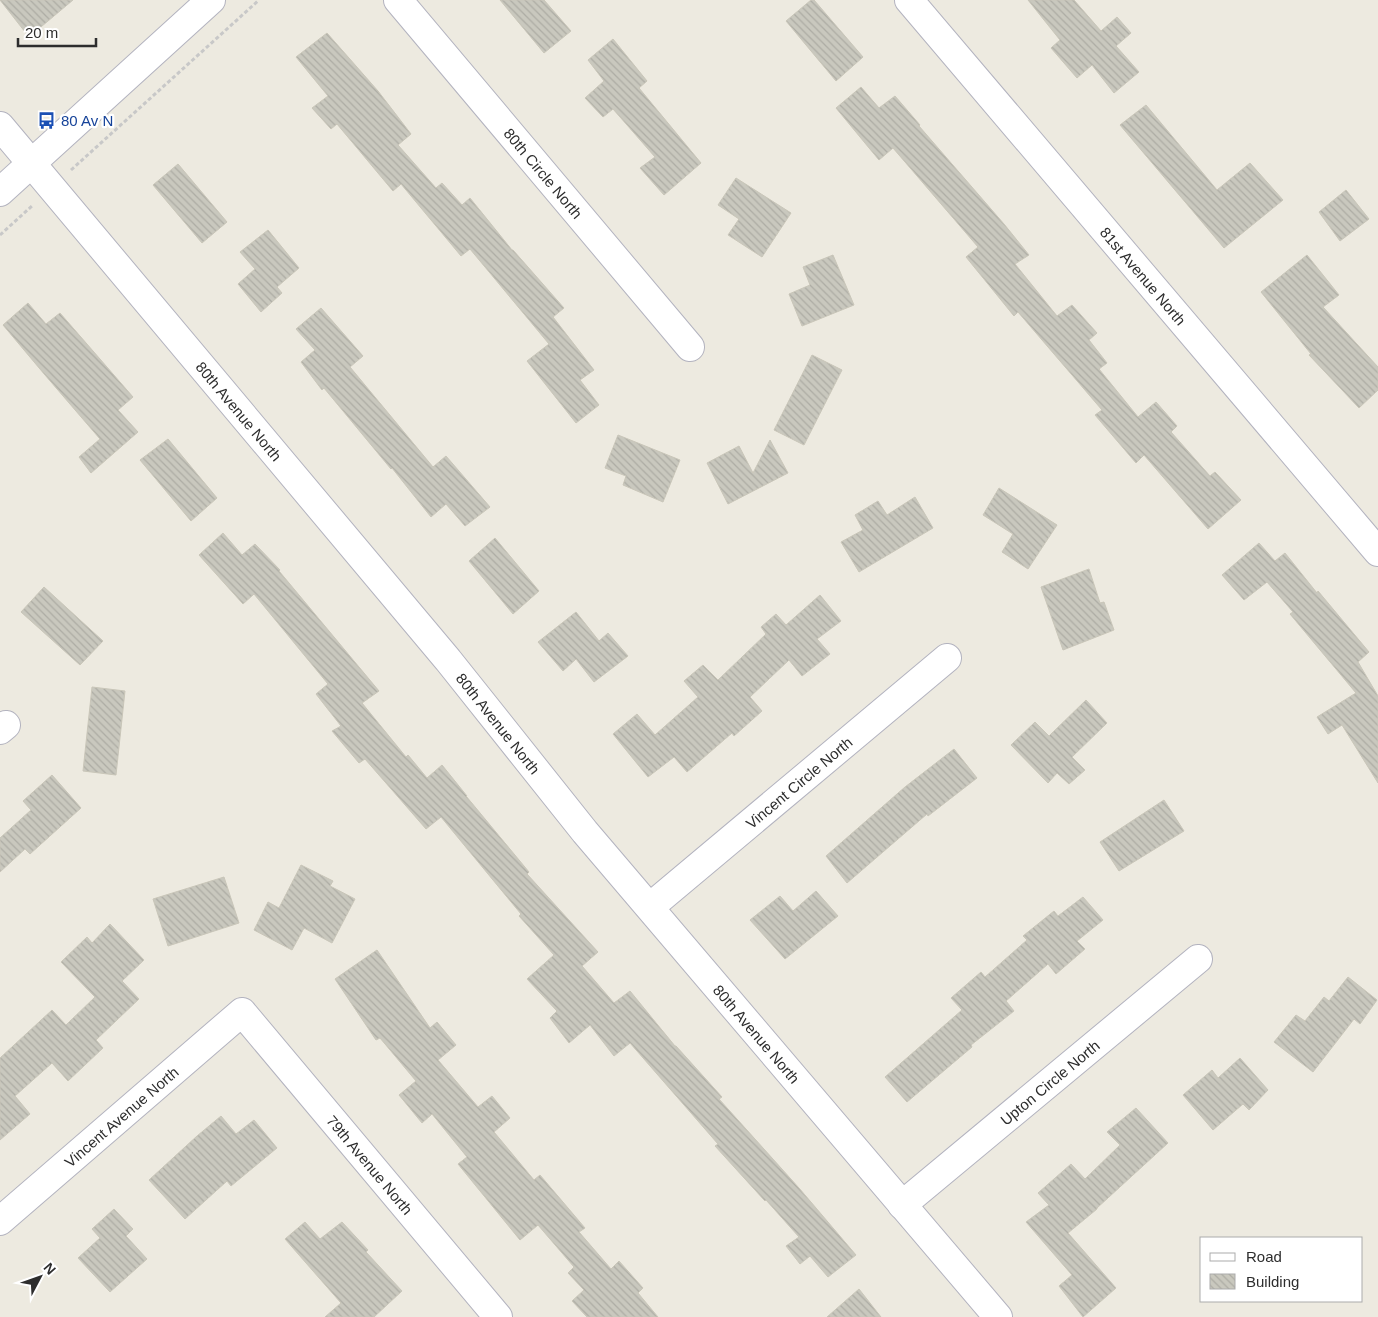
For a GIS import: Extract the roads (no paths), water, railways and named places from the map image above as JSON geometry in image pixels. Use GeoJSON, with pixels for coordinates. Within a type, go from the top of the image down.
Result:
{"type":"FeatureCollection","features":[{"type":"Feature","properties":{"kind":"street"},"geometry":{"type":"LineString","coordinates":[[0,192],[210,0]]}},
{"type":"Feature","properties":{"kind":"street","name":"80th Circle North"},"geometry":{"type":"LineString","coordinates":[[398,0],[690,347]]}},
{"type":"Feature","properties":{"kind":"street","name":"81st Avenue North"},"geometry":{"type":"LineString","coordinates":[[909,0],[1378,552]]}},
{"type":"Feature","properties":{"kind":"street","name":"80th Avenue North"},"geometry":{"type":"LineString","coordinates":[[0,126],[435,645],[585,832],[998,1317]]}},
{"type":"Feature","properties":{"kind":"street","name":"Vincent Circle North"},"geometry":{"type":"LineString","coordinates":[[650,907],[947,658]]}},
{"type":"Feature","properties":{"kind":"street","name":"Upton Circle North"},"geometry":{"type":"LineString","coordinates":[[902,1205],[1198,959]]}},
{"type":"Feature","properties":{"kind":"street","name":"Vincent Avenue North"},"geometry":{"type":"LineString","coordinates":[[0,1221],[242,1012]]}},
{"type":"Feature","properties":{"kind":"street","name":"79th Avenue North"},"geometry":{"type":"LineString","coordinates":[[242,1012],[495,1316]]}},
{"type":"Feature","properties":{"kind":"place","name":"80 Av N"},"geometry":{"type":"Point","coordinates":[47,120]}}]}
